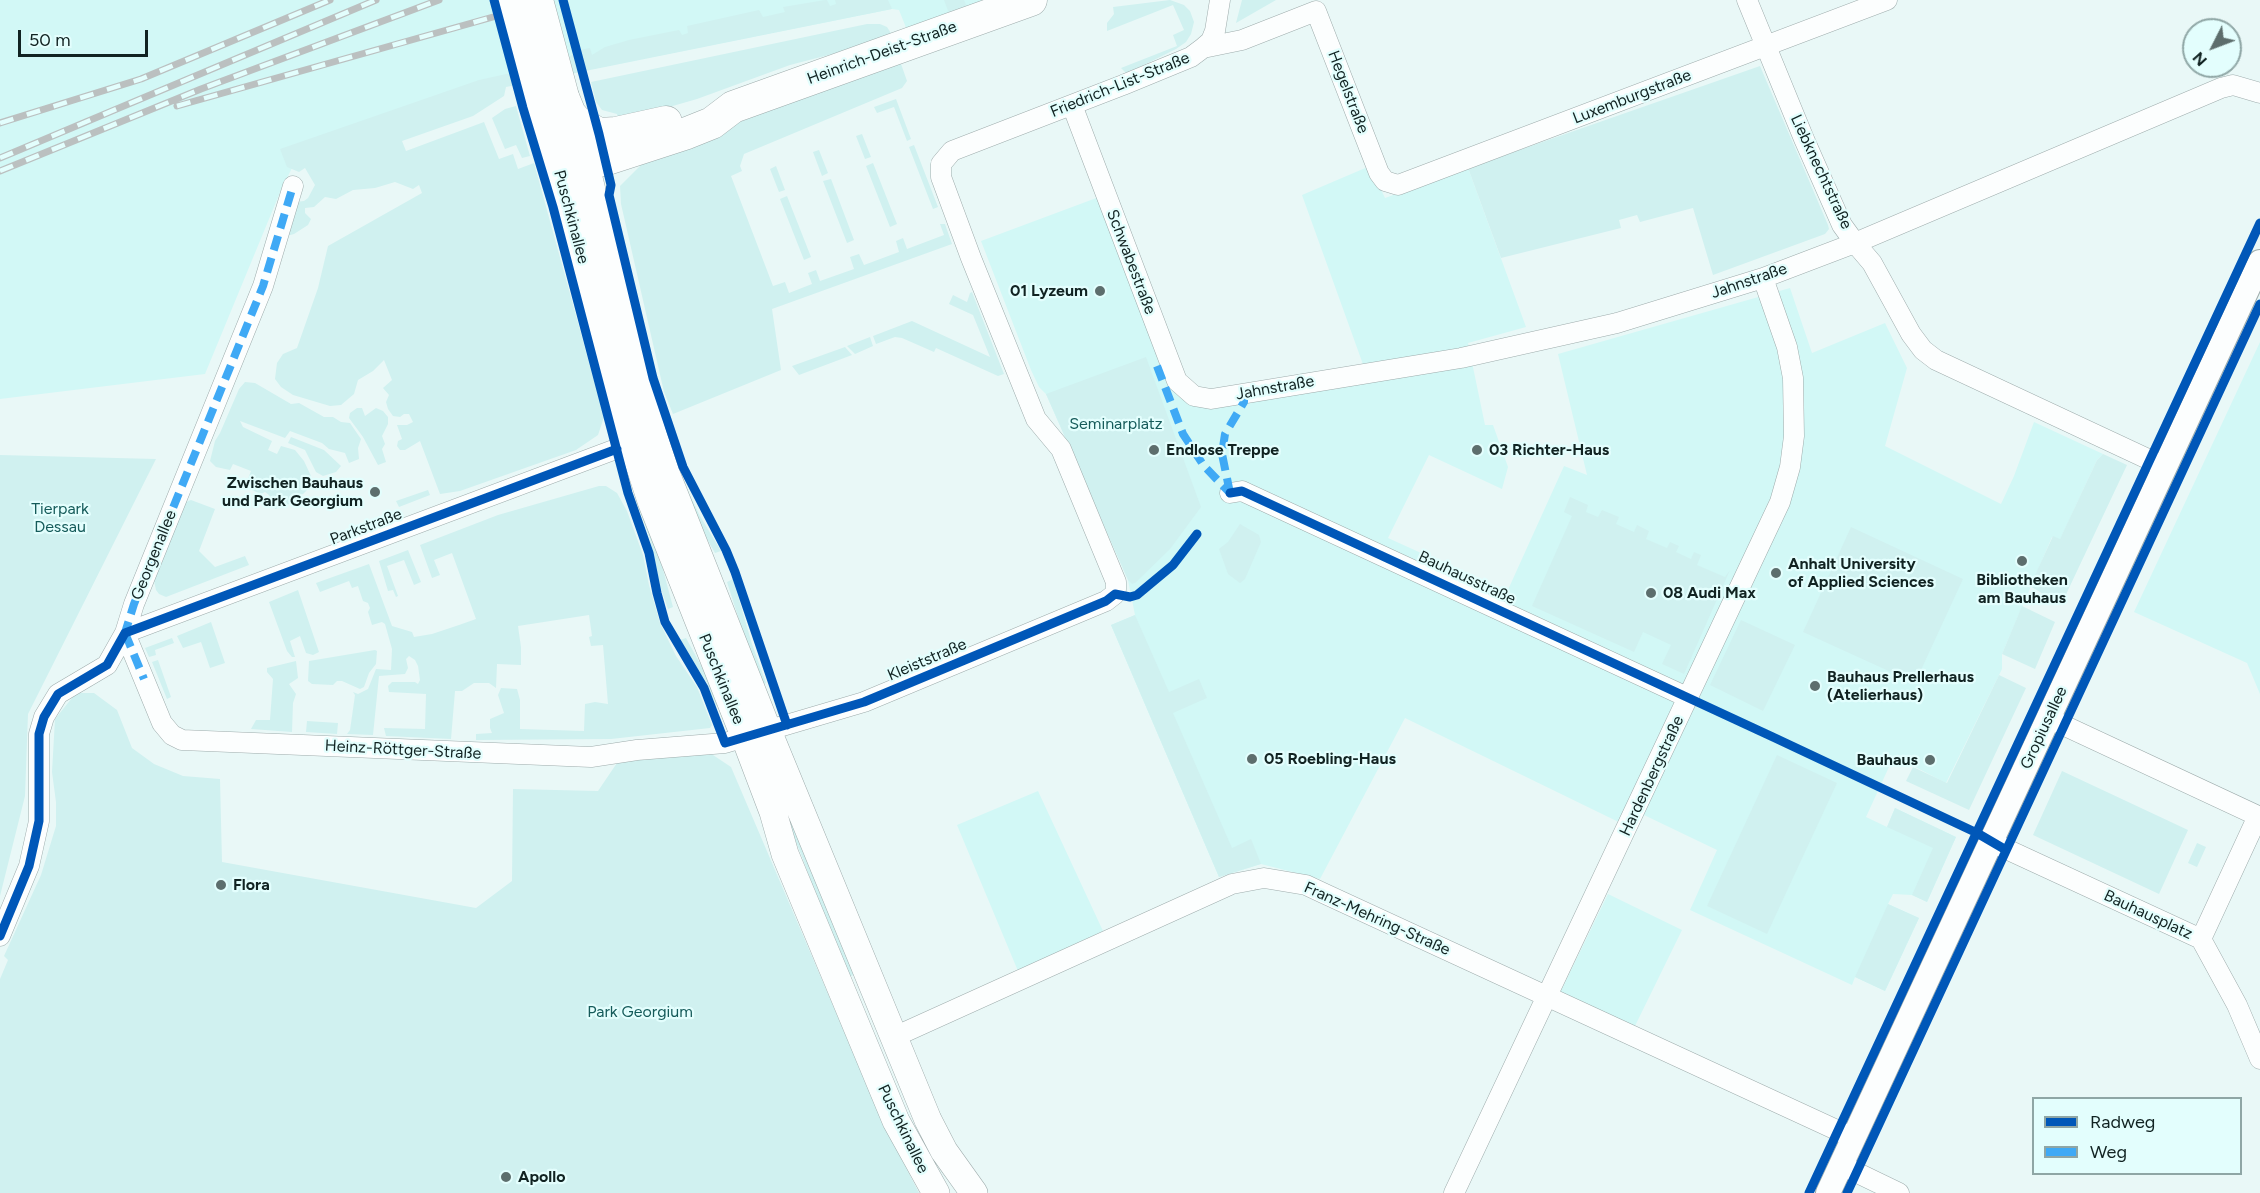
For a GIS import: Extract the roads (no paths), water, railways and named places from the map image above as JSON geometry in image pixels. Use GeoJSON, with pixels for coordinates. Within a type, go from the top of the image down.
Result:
{"type":"FeatureCollection","features":[{"type":"Feature","properties":{"kind":"main road","name":"Puschkinallee"},"geometry":{"type":"LineString","coordinates":[[513,0],[585,162],[653,434],[756,734],[785,854],[896,1121],[936,1193]]}},
{"type":"Feature","properties":{"kind":"main road","name":"Puschkinallee"},"geometry":{"type":"LineString","coordinates":[[537,0],[558,105],[552,147],[632,443],[651,501],[894,1037],[928,1120],[944,1151],[974,1193]]}},
{"type":"Feature","properties":{"kind":"main road","name":"Heinrich-Deist-Straße"},"geometry":{"type":"LineString","coordinates":[[585,162],[618,157],[687,134],[712,123],[733,107],[1031,0]]}},
{"type":"Feature","properties":{"kind":"main road","name":"Heinrich-Deist-Straße"},"geometry":{"type":"LineString","coordinates":[[558,105],[576,121],[599,134],[612,134],[685,118],[721,106],[733,107]]}},
{"type":"Feature","properties":{"kind":"main road","name":"Puschkinallee"},"geometry":{"type":"LineString","coordinates":[[552,147],[564,156],[585,162]]}},
{"type":"Feature","properties":{"kind":"street"},"geometry":{"type":"LineString","coordinates":[[1203,48],[1211,41],[1215,31],[1220,0]]}},
{"type":"Feature","properties":{"kind":"street","name":"Liebknechtstraße"},"geometry":{"type":"LineString","coordinates":[[1747,0],[1842,225],[1872,263],[1911,334],[1923,350],[1936,360],[2165,467]]}},
{"type":"Feature","properties":{"kind":"street","name":"Luxemburgstraße"},"geometry":{"type":"LineString","coordinates":[[1379,173],[1390,184],[1403,184],[1887,0]]}},
{"type":"Feature","properties":{"kind":"street","name":"Friedrich-List-Straße"},"geometry":{"type":"LineString","coordinates":[[1114,594],[1116,582],[1060,449],[1036,419],[941,177],[941,164],[952,151],[1191,57],[1203,48],[1242,40],[1316,11]]}},
{"type":"Feature","properties":{"kind":"street","name":"Hegelstraße"},"geometry":{"type":"LineString","coordinates":[[1316,11],[1379,173]]}},
{"type":"Feature","properties":{"kind":"street","name":"Jahnstraße"},"geometry":{"type":"LineString","coordinates":[[1211,399],[1461,358],[1617,323],[1763,278],[1855,243],[2221,88],[2233,85],[2260,93]]}},
{"type":"Feature","properties":{"kind":"street","name":"Schwabestraße"},"geometry":{"type":"LineString","coordinates":[[1072,105],[1177,381],[1194,396],[1211,399]]}},
{"type":"Feature","properties":{"kind":"street","name":"Georgenallee"},"geometry":{"type":"LineString","coordinates":[[0,936],[29,866],[39,821],[39,734],[44,717],[58,694],[107,665],[125,633],[134,604],[263,286],[293,186]]}},
{"type":"Feature","properties":{"kind":"street","name":"Gropiusallee"},"geometry":{"type":"LineString","coordinates":[[1828,1193],[2260,262]]}},
{"type":"Feature","properties":{"kind":"street","name":"Hardenbergstraße"},"geometry":{"type":"LineString","coordinates":[[1455,1193],[1780,502],[1790,467],[1794,436],[1793,378],[1786,347],[1763,278]]}},
{"type":"Feature","properties":{"kind":"street","name":"Parkstraße"},"geometry":{"type":"LineString","coordinates":[[125,633],[632,443]]}},
{"type":"Feature","properties":{"kind":"street","name":"Bauhausstraße"},"geometry":{"type":"LineString","coordinates":[[1230,493],[1242,491],[1689,698]]}},
{"type":"Feature","properties":{"kind":"street","name":"Kleiststraße"},"geometry":{"type":"LineString","coordinates":[[756,734],[874,698],[1106,601],[1114,594]]}},
{"type":"Feature","properties":{"kind":"street","name":"Heinz-Röttger-Straße"},"geometry":{"type":"LineString","coordinates":[[125,633],[162,723],[172,735],[182,740],[496,755],[591,757],[637,750],[725,743],[756,734]]}},
{"type":"Feature","properties":{"kind":"street","name":"Bauhausplatz"},"geometry":{"type":"LineString","coordinates":[[1991,842],[2201,939],[2259,816],[2048,718]]}},
{"type":"Feature","properties":{"kind":"street","name":"Franz-Mehring-Straße"},"geometry":{"type":"LineString","coordinates":[[894,1037],[1232,884],[1264,878],[1306,885],[1854,1138]]}},
{"type":"Feature","properties":{"kind":"street"},"geometry":{"type":"LineString","coordinates":[[2201,939],[2237,1005],[2260,1059]]}},
{"type":"Feature","properties":{"kind":"street"},"geometry":{"type":"LineString","coordinates":[[1841,1165],[1899,1193]]}},
{"type":"Feature","properties":{"kind":"railway"},"geometry":{"type":"LineString","coordinates":[[0,123],[141,79],[330,0]]}},
{"type":"Feature","properties":{"kind":"railway"},"geometry":{"type":"LineString","coordinates":[[0,158],[376,0]]}},
{"type":"Feature","properties":{"kind":"railway"},"geometry":{"type":"LineString","coordinates":[[0,171],[201,89],[439,0]]}},
{"type":"Feature","properties":{"kind":"railway"},"geometry":{"type":"LineString","coordinates":[[177,106],[493,17]]}},
{"type":"Feature","properties":{"kind":"place","name":"01 Lyzeum"},"geometry":{"type":"Point","coordinates":[1100,291]}},
{"type":"Feature","properties":{"kind":"place","name":"Endlose Treppe"},"geometry":{"type":"Point","coordinates":[1154,450]}},
{"type":"Feature","properties":{"kind":"place","name":"03 Richter-Haus"},"geometry":{"type":"Point","coordinates":[1477,450]}},
{"type":"Feature","properties":{"kind":"place","name":"Zwischen Bauhaus und Park Georgium"},"geometry":{"type":"Point","coordinates":[375,492]}},
{"type":"Feature","properties":{"kind":"place","name":"Bibliotheken am Bauhaus"},"geometry":{"type":"Point","coordinates":[2022,561]}},
{"type":"Feature","properties":{"kind":"place","name":"Anhalt University of Applied Sciences"},"geometry":{"type":"Point","coordinates":[1776,573]}},
{"type":"Feature","properties":{"kind":"place","name":"08 Audi Max"},"geometry":{"type":"Point","coordinates":[1651,593]}},
{"type":"Feature","properties":{"kind":"place","name":"Bauhaus Prellerhaus (Atelierhaus)"},"geometry":{"type":"Point","coordinates":[1815,686]}},
{"type":"Feature","properties":{"kind":"place","name":"05 Roebling-Haus"},"geometry":{"type":"Point","coordinates":[1252,759]}},
{"type":"Feature","properties":{"kind":"place","name":"Bauhaus"},"geometry":{"type":"Point","coordinates":[1930,760]}},
{"type":"Feature","properties":{"kind":"place","name":"Flora"},"geometry":{"type":"Point","coordinates":[221,885]}},
{"type":"Feature","properties":{"kind":"place","name":"Apollo"},"geometry":{"type":"Point","coordinates":[506,1177]}},
{"type":"Feature","properties":{"kind":"park label","name":"Seminarplatz"},"geometry":{"type":"Point","coordinates":[1116,424]}},
{"type":"Feature","properties":{"kind":"park label","name":"Tierpark Dessau"},"geometry":{"type":"Point","coordinates":[60,518]}},
{"type":"Feature","properties":{"kind":"park label","name":"Park Georgium"},"geometry":{"type":"Point","coordinates":[640,1012]}}]}
